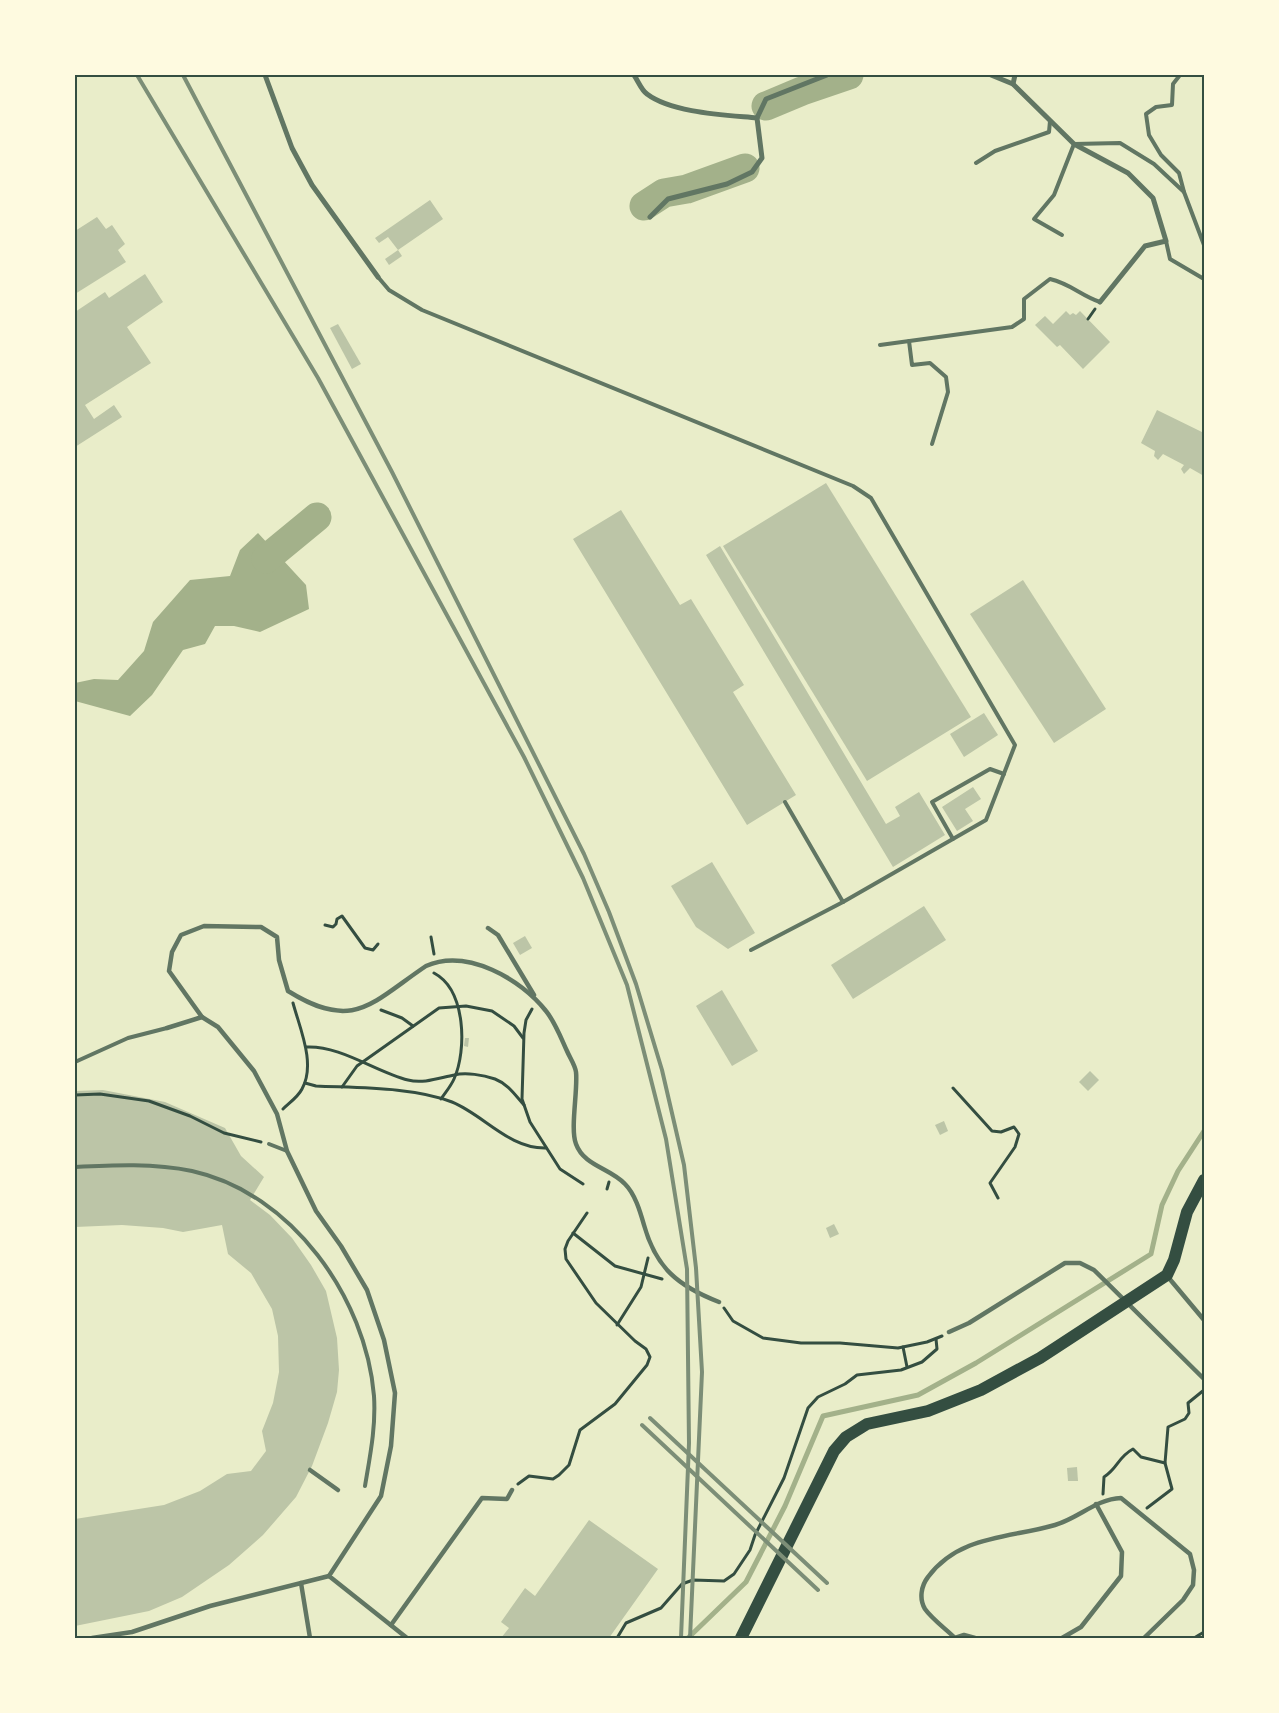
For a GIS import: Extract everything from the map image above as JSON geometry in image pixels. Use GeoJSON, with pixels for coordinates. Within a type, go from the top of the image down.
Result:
{"type":"FeatureCollection","features":[{"type":"Feature","properties":{"kind":"main road"},"geometry":{"type":"LineString","coordinates":[[741,1638],[834,1451],[846,1437],[867,1424],[928,1411],[973,1394],[1040,1358],[1167,1275],[1174,1260],[1187,1212],[1204,1180]]}},
{"type":"Feature","properties":{"kind":"street"},"geometry":{"type":"LineString","coordinates":[[265,75],[292,148],[312,185],[378,277]]}},
{"type":"Feature","properties":{"kind":"street"},"geometry":{"type":"LineString","coordinates":[[634,75],[646,94],[678,108],[720,115],[757,118]]}},
{"type":"Feature","properties":{"kind":"street"},"geometry":{"type":"LineString","coordinates":[[650,217],[668,199],[727,184],[752,172],[762,158],[757,118],[766,99],[827,75]]}},
{"type":"Feature","properties":{"kind":"street"},"geometry":{"type":"LineString","coordinates":[[991,75],[1012,84],[1074,144],[1128,172],[1153,198],[1166,241],[1145,246],[1100,302]]}},
{"type":"Feature","properties":{"kind":"street"},"geometry":{"type":"LineString","coordinates":[[1012,84],[1015,75]]}},
{"type":"Feature","properties":{"kind":"street"},"geometry":{"type":"LineString","coordinates":[[92,1638],[122,1636],[210,1606],[329,1576],[381,1496],[391,1446],[395,1393],[384,1340],[368,1290],[342,1246],[316,1211],[287,1151],[277,1114],[254,1071],[218,1027],[202,1017],[169,971],[172,952],[181,935],[204,926],[261,927],[277,937],[279,960],[288,991],[307,1002],[334,1012],[354,1011],[368,1005],[435,962],[455,960],[483,966],[528,991],[546,1012],[576,1071],[576,1144],[588,1162],[626,1184],[639,1206],[652,1248],[661,1264],[678,1282],[719,1302]]}},
{"type":"Feature","properties":{"kind":"street"},"geometry":{"type":"LineString","coordinates":[[488,928],[498,935],[538,1003]]}},
{"type":"Feature","properties":{"kind":"street"},"geometry":{"type":"LineString","coordinates":[[167,1028],[202,1017]]}},
{"type":"Feature","properties":{"kind":"street"},"geometry":{"type":"LineString","coordinates":[[949,1332],[969,1323],[1065,1263],[1080,1263],[1094,1270],[1204,1379]]}},
{"type":"Feature","properties":{"kind":"street"},"geometry":{"type":"LineString","coordinates":[[1167,1275],[1204,1320]]}},
{"type":"Feature","properties":{"kind":"street"},"geometry":{"type":"LineString","coordinates":[[310,1470],[338,1490]]}},
{"type":"Feature","properties":{"kind":"street"},"geometry":{"type":"LineString","coordinates":[[391,1625],[482,1498],[507,1499],[512,1490]]}},
{"type":"Feature","properties":{"kind":"street"},"geometry":{"type":"LineString","coordinates":[[975,1638],[964,1636],[955,1638],[925,1608],[921,1596],[924,1582],[935,1566],[975,1543],[996,1536],[1056,1525],[1096,1504],[1121,1498],[1141,1512],[1190,1554],[1194,1570],[1193,1585],[1183,1600],[1144,1638]]}},
{"type":"Feature","properties":{"kind":"street"},"geometry":{"type":"LineString","coordinates":[[1062,1638],[1081,1627],[1121,1576],[1122,1552],[1096,1504]]}},
{"type":"Feature","properties":{"kind":"street"},"geometry":{"type":"LineString","coordinates":[[329,1576],[407,1638]]}},
{"type":"Feature","properties":{"kind":"street"},"geometry":{"type":"LineString","coordinates":[[300,1583],[310,1638]]}},
{"type":"Feature","properties":{"kind":"lane"},"geometry":{"type":"LineString","coordinates":[[1180,75],[1173,84],[1172,105],[1156,107],[1146,114],[1149,135],[1162,156],[1179,173],[1184,192],[1204,245]]}},
{"type":"Feature","properties":{"kind":"lane"},"geometry":{"type":"LineString","coordinates":[[976,164],[995,151],[1049,132],[1050,121]]}},
{"type":"Feature","properties":{"kind":"lane"},"geometry":{"type":"LineString","coordinates":[[1062,235],[1034,219],[1054,195],[1074,144],[1120,143],[1154,164],[1184,192]]}},
{"type":"Feature","properties":{"kind":"lane"},"geometry":{"type":"LineString","coordinates":[[1166,241],[1170,259],[1204,279]]}},
{"type":"Feature","properties":{"kind":"lane"},"geometry":{"type":"LineString","coordinates":[[378,277],[389,290],[422,310],[853,486],[865,493],[875,504],[1015,745],[986,820],[843,902],[751,950]]}},
{"type":"Feature","properties":{"kind":"lane"},"geometry":{"type":"LineString","coordinates":[[880,345],[1012,327],[1024,319],[1024,299],[1050,279],[1067,283],[1087,297],[1100,302]]}},
{"type":"Feature","properties":{"kind":"lane"},"geometry":{"type":"LineString","coordinates":[[909,341],[912,365],[930,363],[946,377],[948,392],[932,444]]}},
{"type":"Feature","properties":{"kind":"lane"},"geometry":{"type":"LineString","coordinates":[[953,839],[932,802],[990,769],[1004,774]]}},
{"type":"Feature","properties":{"kind":"lane"},"geometry":{"type":"LineString","coordinates":[[785,802],[843,902]]}},
{"type":"Feature","properties":{"kind":"lane"},"geometry":{"type":"LineString","coordinates":[[75,1062],[128,1038],[167,1028]]}},
{"type":"Feature","properties":{"kind":"lane"},"geometry":{"type":"LineString","coordinates":[[269,1144],[287,1151]]}},
{"type":"Feature","properties":{"kind":"lane"},"geometry":{"type":"LineString","coordinates":[[75,1167],[156,1166],[194,1172],[247,1194],[271,1209],[305,1240],[333,1277],[353,1312],[365,1345],[371,1377],[374,1413],[373,1442],[365,1486]]}},
{"type":"Feature","properties":{"kind":"path"},"geometry":{"type":"LineString","coordinates":[[325,925],[333,927],[342,916],[365,948],[373,950],[378,944]]}},
{"type":"Feature","properties":{"kind":"path"},"geometry":{"type":"LineString","coordinates":[[431,937],[435,962]]}},
{"type":"Feature","properties":{"kind":"path"},"geometry":{"type":"LineString","coordinates":[[424,968],[438,974],[448,987],[458,1006],[461,1018],[461,1038],[455,1074],[441,1099]]}},
{"type":"Feature","properties":{"kind":"path"},"geometry":{"type":"LineString","coordinates":[[277,1114],[302,1091],[307,1077],[306,1047],[288,991]]}},
{"type":"Feature","properties":{"kind":"path"},"geometry":{"type":"LineString","coordinates":[[538,1003],[526,1020],[523,1038],[521,1076],[524,1105],[530,1122],[560,1169],[583,1184]]}},
{"type":"Feature","properties":{"kind":"path"},"geometry":{"type":"LineString","coordinates":[[368,1005],[402,1018],[414,1026]]}},
{"type":"Feature","properties":{"kind":"path"},"geometry":{"type":"LineString","coordinates":[[342,1087],[362,1062],[439,1008],[458,1006],[480,1007],[492,1011],[514,1026],[523,1038]]}},
{"type":"Feature","properties":{"kind":"path"},"geometry":{"type":"LineString","coordinates":[[306,1047],[314,1046],[362,1062],[409,1081],[422,1082],[455,1074],[482,1076],[507,1085],[524,1105]]}},
{"type":"Feature","properties":{"kind":"path"},"geometry":{"type":"LineString","coordinates":[[305,1083],[316,1086],[394,1092],[441,1099],[474,1112],[511,1139],[531,1148],[546,1148]]}},
{"type":"Feature","properties":{"kind":"path"},"geometry":{"type":"LineString","coordinates":[[953,1088],[992,1131],[1002,1132],[1014,1127],[1019,1134],[1015,1147],[990,1183],[998,1198]]}},
{"type":"Feature","properties":{"kind":"path"},"geometry":{"type":"LineString","coordinates":[[75,1095],[100,1094],[149,1101],[190,1116],[224,1133],[269,1144]]}},
{"type":"Feature","properties":{"kind":"path"},"geometry":{"type":"LineString","coordinates":[[512,1490],[521,1479],[529,1476],[553,1479],[559,1476],[569,1465],[580,1430],[615,1404],[647,1365],[650,1357],[646,1350],[596,1303],[566,1258],[565,1249],[573,1233],[587,1213]]}},
{"type":"Feature","properties":{"kind":"path"},"geometry":{"type":"LineString","coordinates":[[573,1233],[615,1266],[678,1282]]}},
{"type":"Feature","properties":{"kind":"path"},"geometry":{"type":"LineString","coordinates":[[617,1324],[641,1287],[643,1274],[652,1248]]}},
{"type":"Feature","properties":{"kind":"path"},"geometry":{"type":"LineString","coordinates":[[617,1638],[626,1623],[660,1608],[682,1584],[693,1580],[724,1581],[741,1566],[784,1478],[808,1408],[818,1397],[845,1384],[857,1375],[907,1367],[922,1362],[936,1349],[936,1340],[902,1347],[840,1343],[801,1344],[763,1338],[733,1322],[719,1302]]}},
{"type":"Feature","properties":{"kind":"path"},"geometry":{"type":"LineString","coordinates":[[902,1347],[907,1367]]}},
{"type":"Feature","properties":{"kind":"path"},"geometry":{"type":"LineString","coordinates":[[1141,1512],[1172,1489],[1165,1463],[1168,1427],[1185,1419],[1189,1413],[1188,1404],[1204,1390]]}},
{"type":"Feature","properties":{"kind":"path"},"geometry":{"type":"LineString","coordinates":[[1102,1502],[1104,1477],[1116,1470],[1119,1460],[1125,1454],[1134,1450],[1141,1458],[1165,1463]]}},
{"type":"Feature","properties":{"kind":"path"},"geometry":{"type":"LineString","coordinates":[[1194,1638],[1204,1632]]}},
{"type":"Feature","properties":{"kind":"shaded area"},"geometry":{"type":"Polygon","coordinates":[[[258,533],[306,585],[309,609],[260,632],[234,626],[215,626],[205,644],[183,650],[152,695],[130,716],[75,701],[75,683],[94,679],[118,680],[144,651],[153,622],[190,580],[230,576],[240,550],[258,533]]]}},
{"type":"Feature","properties":{"kind":"building"},"geometry":{"type":"Polygon","coordinates":[[[430,200],[443,219],[398,250],[388,237],[379,243],[375,238],[430,200]]]}},
{"type":"Feature","properties":{"kind":"building"},"geometry":{"type":"Polygon","coordinates":[[[97,217],[106,229],[112,225],[125,244],[118,250],[126,262],[75,294],[75,231],[97,217]]]}},
{"type":"Feature","properties":{"kind":"building"},"geometry":{"type":"Polygon","coordinates":[[[398,250],[402,256],[389,265],[385,259],[398,250]]]}},
{"type":"Feature","properties":{"kind":"building"},"geometry":{"type":"Polygon","coordinates":[[[145,274],[163,302],[127,327],[151,363],[85,405],[94,419],[114,405],[122,417],[75,447],[75,312],[105,292],[109,298],[145,274]]]}},
{"type":"Feature","properties":{"kind":"building"},"geometry":{"type":"Polygon","coordinates":[[[1066,311],[1070,315],[1073,313],[1076,315],[1080,311],[1110,342],[1083,369],[1060,345],[1057,347],[1035,325],[1045,316],[1053,324],[1066,311]]]}},
{"type":"Feature","properties":{"kind":"building"},"geometry":{"type":"Polygon","coordinates":[[[338,324],[361,364],[352,369],[330,328],[338,324]]]}},
{"type":"Feature","properties":{"kind":"building"},"geometry":{"type":"Polygon","coordinates":[[[1157,410],[1204,433],[1204,476],[1190,468],[1184,474],[1181,469],[1184,465],[1163,454],[1158,460],[1154,456],[1155,451],[1141,443],[1157,410]]]}},
{"type":"Feature","properties":{"kind":"building"},"geometry":{"type":"Polygon","coordinates":[[[826,483],[971,717],[867,781],[723,546],[826,483]]]}},
{"type":"Feature","properties":{"kind":"building"},"geometry":{"type":"Polygon","coordinates":[[[621,510],[680,605],[691,599],[744,685],[733,692],[796,795],[747,825],[573,539],[621,510]]]}},
{"type":"Feature","properties":{"kind":"building"},"geometry":{"type":"Polygon","coordinates":[[[720,546],[886,824],[900,816],[895,807],[919,792],[945,835],[893,867],[706,555],[720,546]]]}},
{"type":"Feature","properties":{"kind":"building"},"geometry":{"type":"Polygon","coordinates":[[[1023,580],[1106,709],[1054,743],[970,614],[1023,580]]]}},
{"type":"Feature","properties":{"kind":"building"},"geometry":{"type":"Polygon","coordinates":[[[984,713],[998,735],[964,757],[950,734],[984,713]]]}},
{"type":"Feature","properties":{"kind":"building"},"geometry":{"type":"Polygon","coordinates":[[[973,787],[981,799],[965,809],[973,821],[957,831],[942,807],[973,787]]]}},
{"type":"Feature","properties":{"kind":"building"},"geometry":{"type":"Polygon","coordinates":[[[712,862],[755,933],[728,949],[696,927],[671,886],[712,862]]]}},
{"type":"Feature","properties":{"kind":"building"},"geometry":{"type":"Polygon","coordinates":[[[924,906],[946,940],[853,999],[831,965],[924,906]]]}},
{"type":"Feature","properties":{"kind":"building"},"geometry":{"type":"Polygon","coordinates":[[[525,936],[532,948],[520,955],[513,943],[525,936]]]}},
{"type":"Feature","properties":{"kind":"building"},"geometry":{"type":"Polygon","coordinates":[[[722,990],[758,1051],[732,1066],[696,1006],[722,990]]]}},
{"type":"Feature","properties":{"kind":"building"},"geometry":{"type":"Polygon","coordinates":[[[465,1038],[469,1038],[468,1047],[464,1046],[465,1038]]]}},
{"type":"Feature","properties":{"kind":"building"},"geometry":{"type":"Polygon","coordinates":[[[1090,1071],[1099,1080],[1088,1091],[1079,1082],[1090,1071]]]}},
{"type":"Feature","properties":{"kind":"building"},"geometry":{"type":"Polygon","coordinates":[[[103,1090],[165,1102],[225,1128],[241,1156],[264,1177],[250,1200],[270,1215],[292,1238],[326,1291],[337,1338],[339,1370],[337,1392],[312,1466],[296,1497],[263,1535],[229,1565],[182,1597],[149,1611],[75,1626],[75,1519],[164,1505],[200,1491],[227,1474],[251,1471],[266,1451],[262,1431],[273,1403],[279,1372],[278,1336],[272,1309],[251,1273],[228,1254],[222,1225],[183,1232],[163,1228],[122,1225],[75,1227],[75,1091],[103,1090]]]}},
{"type":"Feature","properties":{"kind":"building"},"geometry":{"type":"Polygon","coordinates":[[[944,1121],[948,1131],[940,1135],[935,1125],[944,1121]]]}},
{"type":"Feature","properties":{"kind":"building"},"geometry":{"type":"Polygon","coordinates":[[[834,1224],[839,1234],[830,1238],[826,1228],[834,1224]]]}},
{"type":"Feature","properties":{"kind":"building"},"geometry":{"type":"Polygon","coordinates":[[[1077,1467],[1078,1481],[1068,1481],[1067,1468],[1077,1467]]]}},
{"type":"Feature","properties":{"kind":"building"},"geometry":{"type":"Polygon","coordinates":[[[589,1520],[658,1569],[609,1638],[501,1638],[509,1628],[501,1622],[525,1588],[535,1596],[589,1520]]]}},
{"type":"Feature","properties":{"kind":"waterway"},"geometry":{"type":"LineString","coordinates":[[766,106],[849,75]]}},
{"type":"Feature","properties":{"kind":"waterway"},"geometry":{"type":"LineString","coordinates":[[644,206],[664,193],[687,189],[745,168]]}},
{"type":"Feature","properties":{"kind":"waterway"},"geometry":{"type":"LineString","coordinates":[[266,559],[317,517]]}},
{"type":"Feature","properties":{"kind":"waterway"},"geometry":{"type":"LineString","coordinates":[[688,1638],[746,1582],[785,1506],[823,1416],[918,1395],[976,1363],[1151,1254],[1162,1205],[1178,1171],[1204,1131]]}},
{"type":"Feature","properties":{"kind":"railway"},"geometry":{"type":"LineString","coordinates":[[137,75],[318,378],[524,757],[583,878],[627,985],[666,1139],[687,1269],[689,1443],[681,1638]]}},
{"type":"Feature","properties":{"kind":"railway"},"geometry":{"type":"LineString","coordinates":[[183,75],[392,472],[584,854],[609,912],[636,984],[662,1070],[684,1165],[696,1268],[702,1372],[690,1638]]}},
{"type":"Feature","properties":{"kind":"railway"},"geometry":{"type":"LineString","coordinates":[[650,1418],[827,1583]]}},
{"type":"Feature","properties":{"kind":"railway"},"geometry":{"type":"LineString","coordinates":[[642,1425],[818,1590]]}}]}
